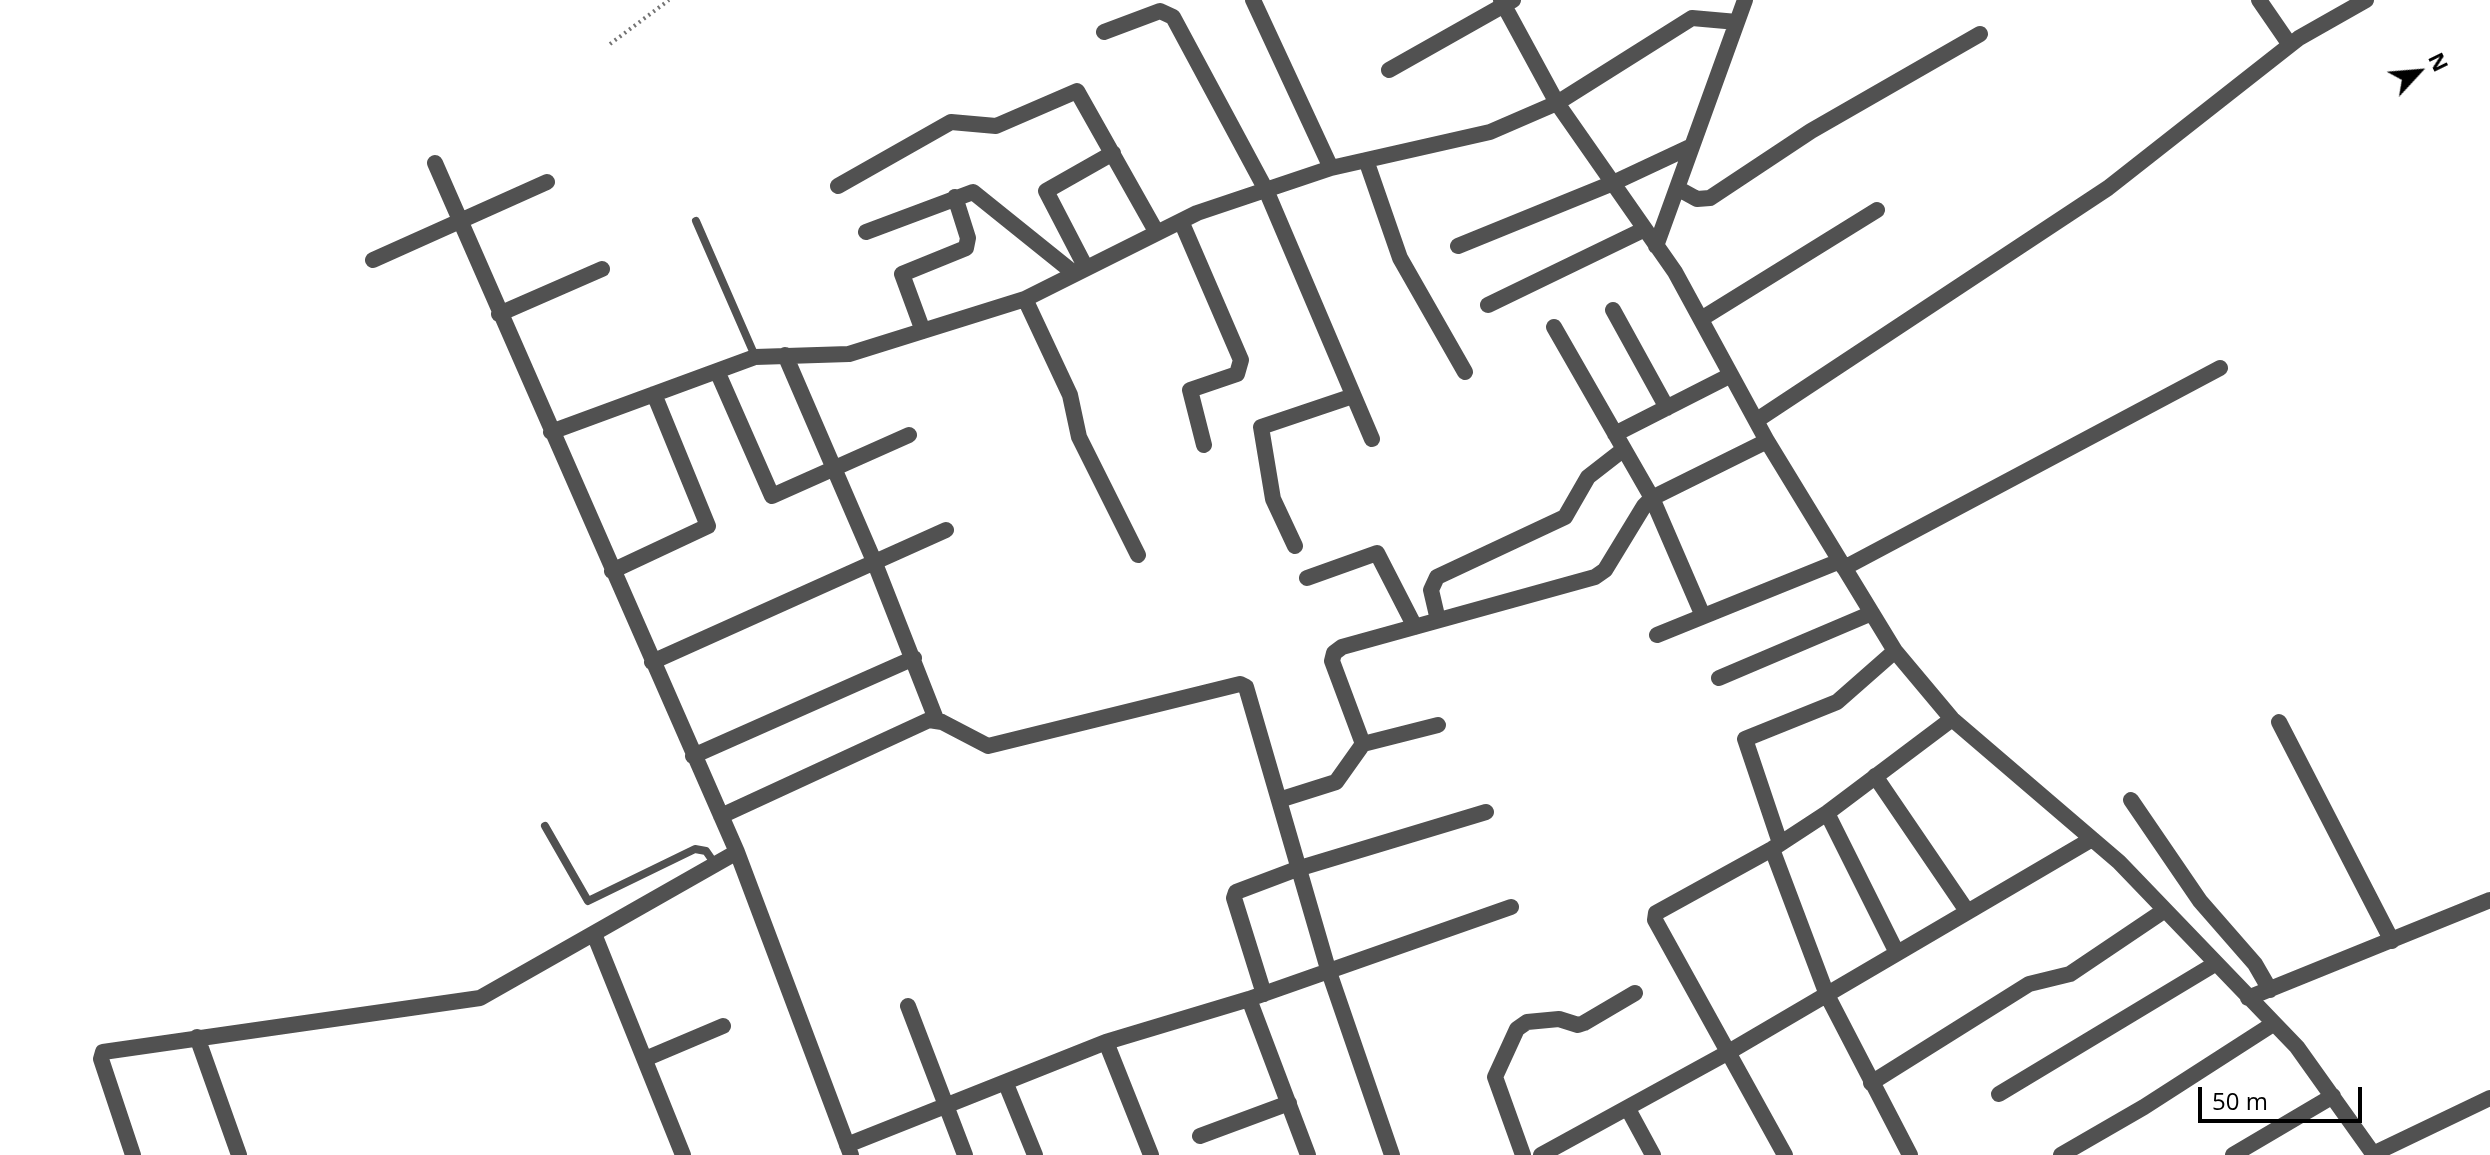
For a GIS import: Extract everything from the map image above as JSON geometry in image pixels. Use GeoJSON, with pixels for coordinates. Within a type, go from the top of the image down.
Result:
{"type":"FeatureCollection","features":[{"type":"Feature","properties":{"kind":"street"},"geometry":{"type":"LineString","coordinates":[[1253,0],[1331,168]]}},
{"type":"Feature","properties":{"kind":"street"},"geometry":{"type":"LineString","coordinates":[[1656,246],[1745,0]]}},
{"type":"Feature","properties":{"kind":"street"},"geometry":{"type":"LineString","coordinates":[[2259,0],[2290,45]]}},
{"type":"Feature","properties":{"kind":"street"},"geometry":{"type":"LineString","coordinates":[[1757,420],[2108,188],[2290,45],[2366,0]]}},
{"type":"Feature","properties":{"kind":"street"},"geometry":{"type":"LineString","coordinates":[[1389,70],[1506,2],[1557,103],[1656,246],[1701,319],[1767,441],[1895,651],[1952,719],[2092,839],[2165,910],[2297,1047],[2374,1154],[2490,1098]]}},
{"type":"Feature","properties":{"kind":"street"},"geometry":{"type":"LineString","coordinates":[[1104,32],[1160,11],[1173,17],[1266,190],[1372,439]]}},
{"type":"Feature","properties":{"kind":"street"},"geometry":{"type":"LineString","coordinates":[[551,432],[755,357],[839,356],[1025,299],[1181,221],[1266,190],[1331,168],[1479,136],[1557,103],[1692,18],[1737,22]]}},
{"type":"Feature","properties":{"kind":"street"},"geometry":{"type":"LineString","coordinates":[[1677,188],[1697,199],[1710,198],[1811,131],[1980,34]]}},
{"type":"Feature","properties":{"kind":"street"},"geometry":{"type":"LineString","coordinates":[[838,186],[951,122],[996,126],[1072,91],[1081,94],[1157,233]]}},
{"type":"Feature","properties":{"kind":"street"},"geometry":{"type":"LineString","coordinates":[[1458,246],[1613,183],[1692,146]]}},
{"type":"Feature","properties":{"kind":"street"},"geometry":{"type":"LineString","coordinates":[[1081,271],[1046,191],[1113,153]]}},
{"type":"Feature","properties":{"kind":"street"},"geometry":{"type":"LineString","coordinates":[[1366,160],[1395,247],[1465,372]]}},
{"type":"Feature","properties":{"kind":"street"},"geometry":{"type":"LineString","coordinates":[[435,163],[737,852],[849,1150],[1106,1042],[1257,996],[1511,907]]}},
{"type":"Feature","properties":{"kind":"street"},"geometry":{"type":"LineString","coordinates":[[373,260],[547,182]]}},
{"type":"Feature","properties":{"kind":"street"},"geometry":{"type":"LineString","coordinates":[[866,232],[973,192],[1081,271]]}},
{"type":"Feature","properties":{"kind":"street"},"geometry":{"type":"LineString","coordinates":[[923,331],[902,274],[966,248],[968,238],[955,197]]}},
{"type":"Feature","properties":{"kind":"street"},"geometry":{"type":"LineString","coordinates":[[1701,319],[1877,210]]}},
{"type":"Feature","properties":{"kind":"street"},"geometry":{"type":"LineString","coordinates":[[1181,221],[1241,360],[1237,374],[1190,390],[1204,445]]}},
{"type":"Feature","properties":{"kind":"street"},"geometry":{"type":"LineString","coordinates":[[1488,305],[1645,229]]}},
{"type":"Feature","properties":{"kind":"street"},"geometry":{"type":"LineString","coordinates":[[499,314],[602,269]]}},
{"type":"Feature","properties":{"kind":"street"},"geometry":{"type":"LineString","coordinates":[[1025,299],[1070,395],[1079,437],[1138,555]]}},
{"type":"Feature","properties":{"kind":"street"},"geometry":{"type":"LineString","coordinates":[[1613,310],[1667,408]]}},
{"type":"Feature","properties":{"kind":"street"},"geometry":{"type":"LineString","coordinates":[[1554,327],[1652,498],[1703,616]]}},
{"type":"Feature","properties":{"kind":"street"},"geometry":{"type":"LineString","coordinates":[[785,355],[874,561],[936,719],[988,746],[1240,684],[1250,694],[1297,869],[1392,1155]]}},
{"type":"Feature","properties":{"kind":"street"},"geometry":{"type":"LineString","coordinates":[[1657,635],[1842,564],[2220,368]]}},
{"type":"Feature","properties":{"kind":"street"},"geometry":{"type":"LineString","coordinates":[[717,371],[772,496],[909,435]]}},
{"type":"Feature","properties":{"kind":"street"},"geometry":{"type":"LineString","coordinates":[[1615,434],[1731,375]]}},
{"type":"Feature","properties":{"kind":"street"},"geometry":{"type":"LineString","coordinates":[[612,571],[708,526],[654,394]]}},
{"type":"Feature","properties":{"kind":"street"},"geometry":{"type":"LineString","coordinates":[[1295,546],[1273,499],[1261,427],[1353,396]]}},
{"type":"Feature","properties":{"kind":"street"},"geometry":{"type":"LineString","coordinates":[[1363,744],[1332,661],[1334,653],[1342,647],[1595,577],[1605,570],[1652,498],[1767,441]]}},
{"type":"Feature","properties":{"kind":"street"},"geometry":{"type":"LineString","coordinates":[[1438,620],[1431,590],[1437,577],[1565,517],[1588,477],[1624,449]]}},
{"type":"Feature","properties":{"kind":"street"},"geometry":{"type":"LineString","coordinates":[[652,662],[946,530]]}},
{"type":"Feature","properties":{"kind":"street"},"geometry":{"type":"LineString","coordinates":[[1307,578],[1377,553],[1415,627]]}},
{"type":"Feature","properties":{"kind":"street"},"geometry":{"type":"LineString","coordinates":[[1719,678],[1872,613]]}},
{"type":"Feature","properties":{"kind":"street"},"geometry":{"type":"LineString","coordinates":[[1895,651],[1837,702],[1745,739],[1776,846],[1827,995],[1910,1155]]}},
{"type":"Feature","properties":{"kind":"street"},"geometry":{"type":"LineString","coordinates":[[693,756],[914,658]]}},
{"type":"Feature","properties":{"kind":"street"},"geometry":{"type":"LineString","coordinates":[[721,816],[936,719]]}},
{"type":"Feature","properties":{"kind":"street"},"geometry":{"type":"LineString","coordinates":[[1785,1155],[1655,920],[1656,913],[1776,846],[1827,813],[1952,719]]}},
{"type":"Feature","properties":{"kind":"street"},"geometry":{"type":"LineString","coordinates":[[2279,722],[2392,941]]}},
{"type":"Feature","properties":{"kind":"street"},"geometry":{"type":"LineString","coordinates":[[1279,800],[1336,782],[1363,744],[1438,725]]}},
{"type":"Feature","properties":{"kind":"street"},"geometry":{"type":"LineString","coordinates":[[1875,776],[1967,911]]}},
{"type":"Feature","properties":{"kind":"street"},"geometry":{"type":"LineString","coordinates":[[2131,800],[2200,901],[2255,964],[2270,990]]}},
{"type":"Feature","properties":{"kind":"street"},"geometry":{"type":"LineString","coordinates":[[1308,1155],[1257,996],[1233,894],[1297,869],[1486,812]]}},
{"type":"Feature","properties":{"kind":"street"},"geometry":{"type":"LineString","coordinates":[[1827,813],[1897,953]]}},
{"type":"Feature","properties":{"kind":"street"},"geometry":{"type":"LineString","coordinates":[[1541,1155],[1727,1053],[2092,839]]}},
{"type":"Feature","properties":{"kind":"street"},"geometry":{"type":"LineString","coordinates":[[133,1155],[101,1059],[103,1052],[460,1003],[497,990],[737,852]]}},
{"type":"Feature","properties":{"kind":"street"},"geometry":{"type":"LineString","coordinates":[[2248,998],[2490,900]]}},
{"type":"Feature","properties":{"kind":"street"},"geometry":{"type":"LineString","coordinates":[[1871,1083],[2029,984],[2070,974],[2165,910]]}},
{"type":"Feature","properties":{"kind":"street"},"geometry":{"type":"LineString","coordinates":[[594,934],[683,1155]]}},
{"type":"Feature","properties":{"kind":"street"},"geometry":{"type":"LineString","coordinates":[[1999,1094],[2215,964]]}},
{"type":"Feature","properties":{"kind":"street"},"geometry":{"type":"LineString","coordinates":[[1523,1155],[1495,1077],[1517,1029],[1527,1022],[1559,1019],[1578,1025],[1635,993]]}},
{"type":"Feature","properties":{"kind":"street"},"geometry":{"type":"LineString","coordinates":[[908,1006],[965,1155]]}},
{"type":"Feature","properties":{"kind":"street"},"geometry":{"type":"LineString","coordinates":[[2061,1155],[2144,1107],[2273,1024]]}},
{"type":"Feature","properties":{"kind":"street"},"geometry":{"type":"LineString","coordinates":[[645,1059],[723,1026]]}},
{"type":"Feature","properties":{"kind":"street"},"geometry":{"type":"LineString","coordinates":[[197,1037],[239,1155]]}},
{"type":"Feature","properties":{"kind":"street"},"geometry":{"type":"LineString","coordinates":[[1106,1042],[1151,1155]]}},
{"type":"Feature","properties":{"kind":"street"},"geometry":{"type":"LineString","coordinates":[[1006,1084],[1035,1155]]}},
{"type":"Feature","properties":{"kind":"street"},"geometry":{"type":"LineString","coordinates":[[2233,1155],[2333,1096]]}},
{"type":"Feature","properties":{"kind":"street"},"geometry":{"type":"LineString","coordinates":[[1200,1136],[1289,1103]]}},
{"type":"Feature","properties":{"kind":"street"},"geometry":{"type":"LineString","coordinates":[[1628,1109],[1653,1155]]}},
{"type":"Feature","properties":{"kind":"lane"},"geometry":{"type":"LineString","coordinates":[[696,221],[755,357]]}},
{"type":"Feature","properties":{"kind":"lane"},"geometry":{"type":"LineString","coordinates":[[545,826],[588,901],[695,849],[706,851],[715,864]]}},
{"type":"Feature","properties":{"kind":"path"},"geometry":{"type":"LineString","coordinates":[[610,44],[669,0]]}}]}
